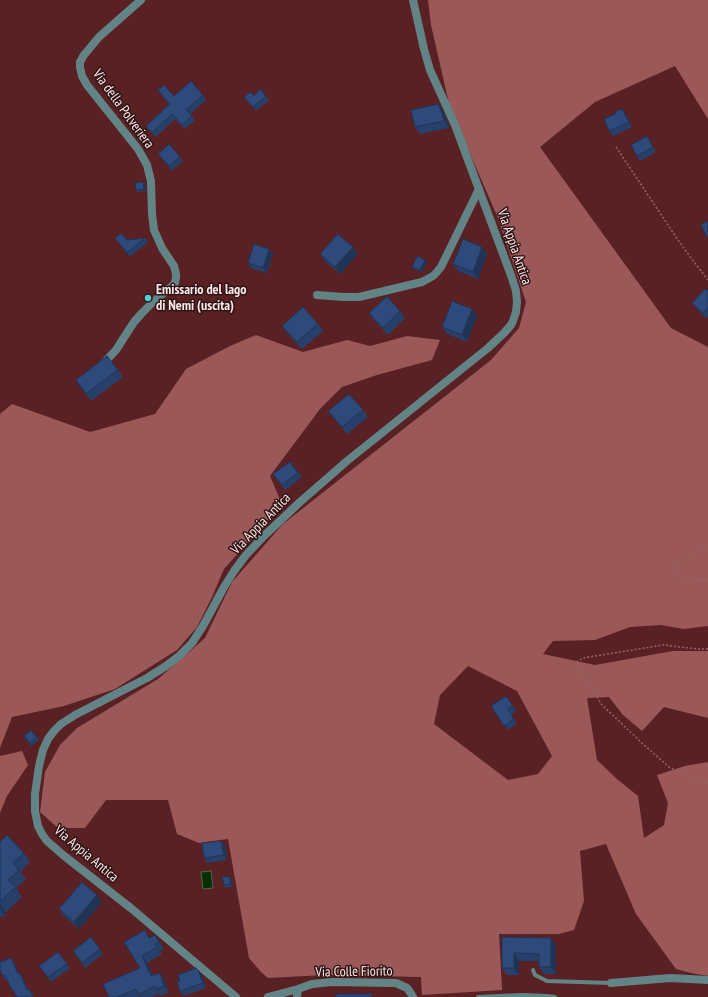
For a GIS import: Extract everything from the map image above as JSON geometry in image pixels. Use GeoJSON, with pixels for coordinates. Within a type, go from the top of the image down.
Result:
{"type":"FeatureCollection","features":[{"type":"Feature","properties":{"kind":"street","name":"Via della Polveriera"},"geometry":{"type":"LineString","coordinates":[[94,370],[112,354],[142,313],[175,283],[176,278],[174,266],[162,248],[153,226],[151,210],[151,181],[147,165],[138,149],[87,85],[81,74],[80,67],[83,57],[102,35],[141,0]]}},
{"type":"Feature","properties":{"kind":"street","name":"Via Appia Antica"},"geometry":{"type":"LineString","coordinates":[[234,995],[132,909],[58,851],[44,838],[38,826],[34,805],[35,788],[40,760],[50,734],[61,724],[75,715],[147,678],[179,656],[200,632],[224,587],[253,547],[310,492],[488,348],[511,325],[515,317],[517,307],[516,291],[511,274],[452,117],[430,70],[413,0]]}},
{"type":"Feature","properties":{"kind":"street"},"geometry":{"type":"LineString","coordinates":[[318,296],[359,297],[422,282],[433,276],[442,264],[479,189]]}},
{"type":"Feature","properties":{"kind":"street"},"geometry":{"type":"LineString","coordinates":[[611,983],[670,978],[708,980]]}},
{"type":"Feature","properties":{"kind":"street","name":"Via Colle Fiorito"},"geometry":{"type":"LineString","coordinates":[[268,997],[297,993],[312,984],[328,982],[394,983],[405,987],[413,997]]}},
{"type":"Feature","properties":{"kind":"lane"},"geometry":{"type":"LineString","coordinates":[[533,970],[535,975],[547,981],[611,983]]}},
{"type":"Feature","properties":{"kind":"lane"},"geometry":{"type":"LineString","coordinates":[[478,997],[555,997]]}},
{"type":"Feature","properties":{"kind":"path"},"geometry":{"type":"LineString","coordinates":[[616,147],[678,240],[708,280]]}},
{"type":"Feature","properties":{"kind":"path"},"geometry":{"type":"LineString","coordinates":[[708,549],[700,550],[677,564],[679,578],[708,580]]}},
{"type":"Feature","properties":{"kind":"path"},"geometry":{"type":"LineString","coordinates":[[708,649],[698,650],[663,645],[583,658],[575,663],[602,706],[639,740],[669,767],[708,785]]}},
{"type":"Feature","properties":{"kind":"shaded area"},"geometry":{"type":"Polygon","coordinates":[[[428,0],[708,0],[708,119],[675,66],[595,102],[540,147],[671,328],[708,347],[708,626],[684,629],[661,625],[630,627],[595,640],[553,641],[543,654],[595,665],[673,651],[708,651],[708,718],[664,707],[642,731],[623,715],[609,697],[587,698],[597,760],[638,796],[644,838],[664,825],[668,803],[657,775],[685,766],[708,762],[708,976],[676,969],[636,914],[606,844],[580,851],[584,901],[574,930],[559,934],[499,934],[502,990],[422,995],[421,977],[324,975],[268,978],[249,958],[228,839],[199,843],[177,834],[168,800],[106,800],[85,828],[58,828],[40,812],[45,772],[60,745],[77,728],[158,679],[205,638],[232,582],[283,524],[491,360],[519,328],[526,302],[498,218],[450,108],[431,25],[428,0]],[[468,666],[440,695],[434,724],[508,780],[538,774],[552,756],[517,691],[468,666]]]}},
{"type":"Feature","properties":{"kind":"shaded area"},"geometry":{"type":"Polygon","coordinates":[[[256,335],[303,352],[347,340],[370,346],[407,336],[440,340],[432,360],[377,375],[342,387],[320,409],[270,476],[282,504],[224,569],[197,627],[177,650],[115,689],[64,706],[12,717],[0,748],[0,414],[12,404],[90,432],[155,414],[186,369],[230,346],[256,335]]]}},
{"type":"Feature","properties":{"kind":"shaded area"},"geometry":{"type":"Polygon","coordinates":[[[22,751],[28,765],[7,796],[0,813],[0,756],[22,751]]]}},
{"type":"Feature","properties":{"kind":"shaded area"},"geometry":{"type":"Polygon","coordinates":[[[211,871],[213,888],[203,889],[201,872],[211,871]]]}},
{"type":"Feature","properties":{"kind":"building"},"geometry":{"type":"Polygon","coordinates":[[[191,81],[203,95],[186,110],[192,116],[182,125],[172,114],[152,133],[146,126],[170,104],[158,90],[164,85],[174,96],[191,81]]]}},
{"type":"Feature","properties":{"kind":"building"},"geometry":{"type":"Polygon","coordinates":[[[260,89],[266,96],[253,107],[244,97],[250,92],[254,96],[260,89]]]}},
{"type":"Feature","properties":{"kind":"building"},"geometry":{"type":"Polygon","coordinates":[[[438,104],[444,121],[415,127],[411,110],[438,104]]]}},
{"type":"Feature","properties":{"kind":"building"},"geometry":{"type":"Polygon","coordinates":[[[622,109],[629,122],[609,131],[604,119],[622,109]]]}},
{"type":"Feature","properties":{"kind":"building"},"geometry":{"type":"Polygon","coordinates":[[[647,136],[653,147],[637,156],[631,145],[647,136]]]}},
{"type":"Feature","properties":{"kind":"building"},"geometry":{"type":"Polygon","coordinates":[[[169,144],[180,157],[169,166],[158,154],[169,144]]]}},
{"type":"Feature","properties":{"kind":"building"},"geometry":{"type":"Polygon","coordinates":[[[143,182],[144,189],[136,190],[135,183],[143,182]]]}},
{"type":"Feature","properties":{"kind":"building"},"geometry":{"type":"Polygon","coordinates":[[[708,221],[708,239],[701,225],[708,221]]]}},
{"type":"Feature","properties":{"kind":"building"},"geometry":{"type":"Polygon","coordinates":[[[121,233],[127,240],[145,238],[127,253],[115,238],[121,233]]]}},
{"type":"Feature","properties":{"kind":"building"},"geometry":{"type":"Polygon","coordinates":[[[338,234],[353,247],[335,267],[320,254],[338,234]]]}},
{"type":"Feature","properties":{"kind":"building"},"geometry":{"type":"Polygon","coordinates":[[[463,239],[482,247],[473,272],[453,264],[463,239]]]}},
{"type":"Feature","properties":{"kind":"building"},"geometry":{"type":"Polygon","coordinates":[[[254,244],[269,249],[263,268],[248,263],[254,244]]]}},
{"type":"Feature","properties":{"kind":"building"},"geometry":{"type":"Polygon","coordinates":[[[417,256],[425,260],[420,270],[412,267],[417,256]]]}},
{"type":"Feature","properties":{"kind":"building"},"geometry":{"type":"Polygon","coordinates":[[[705,289],[708,291],[708,308],[703,313],[692,303],[705,289]]]}},
{"type":"Feature","properties":{"kind":"building"},"geometry":{"type":"Polygon","coordinates":[[[387,296],[400,311],[383,328],[369,313],[387,296]]]}},
{"type":"Feature","properties":{"kind":"building"},"geometry":{"type":"Polygon","coordinates":[[[452,301],[472,309],[462,335],[442,327],[452,301]]]}},
{"type":"Feature","properties":{"kind":"building"},"geometry":{"type":"Polygon","coordinates":[[[303,307],[318,324],[297,342],[282,326],[303,307]]]}},
{"type":"Feature","properties":{"kind":"building"},"geometry":{"type":"Polygon","coordinates":[[[107,356],[118,370],[86,394],[76,380],[107,356]]]}},
{"type":"Feature","properties":{"kind":"building"},"geometry":{"type":"Polygon","coordinates":[[[349,394],[363,410],[342,427],[328,411],[349,394]]]}},
{"type":"Feature","properties":{"kind":"building"},"geometry":{"type":"Polygon","coordinates":[[[290,462],[298,473],[282,485],[273,474],[290,462]]]}},
{"type":"Feature","properties":{"kind":"building"},"geometry":{"type":"Polygon","coordinates":[[[506,696],[513,706],[508,709],[514,719],[504,726],[491,706],[506,696]]]}},
{"type":"Feature","properties":{"kind":"building"},"geometry":{"type":"Polygon","coordinates":[[[31,730],[37,738],[30,743],[24,736],[31,730]]]}},
{"type":"Feature","properties":{"kind":"building"},"geometry":{"type":"Polygon","coordinates":[[[7,835],[24,853],[13,863],[19,870],[8,880],[15,887],[0,902],[0,842],[7,835]]]}},
{"type":"Feature","properties":{"kind":"building"},"geometry":{"type":"Polygon","coordinates":[[[221,841],[224,855],[204,858],[202,843],[221,841]]]}},
{"type":"Feature","properties":{"kind":"building"},"geometry":{"type":"Polygon","coordinates":[[[229,876],[231,884],[224,885],[222,877],[229,876]]]}},
{"type":"Feature","properties":{"kind":"building"},"geometry":{"type":"Polygon","coordinates":[[[82,882],[97,895],[74,922],[59,909],[82,882]]]}},
{"type":"Feature","properties":{"kind":"building"},"geometry":{"type":"Polygon","coordinates":[[[145,930],[149,938],[155,935],[159,942],[155,944],[157,947],[142,956],[151,976],[160,973],[164,986],[156,989],[155,986],[139,994],[136,989],[117,997],[109,997],[103,984],[140,968],[124,942],[145,930]]]}},
{"type":"Feature","properties":{"kind":"building"},"geometry":{"type":"Polygon","coordinates":[[[91,937],[100,949],[82,963],[73,951],[91,937]]]}},
{"type":"Feature","properties":{"kind":"building"},"geometry":{"type":"Polygon","coordinates":[[[502,937],[551,938],[551,967],[539,967],[539,954],[514,953],[514,968],[502,968],[502,937]]]}},
{"type":"Feature","properties":{"kind":"building"},"geometry":{"type":"Polygon","coordinates":[[[58,952],[67,964],[48,977],[39,966],[58,952]]]}},
{"type":"Feature","properties":{"kind":"building"},"geometry":{"type":"Polygon","coordinates":[[[11,958],[18,974],[20,973],[27,990],[29,989],[33,997],[17,997],[5,975],[3,976],[0,970],[0,962],[11,958]]]}},
{"type":"Feature","properties":{"kind":"building"},"geometry":{"type":"Polygon","coordinates":[[[196,968],[203,983],[180,991],[177,982],[180,981],[178,975],[196,968]]]}},
{"type":"Feature","properties":{"kind":"building"},"geometry":{"type":"Polygon","coordinates":[[[336,994],[372,994],[372,997],[336,997],[336,994]]]}},
{"type":"Feature","properties":{"kind":"place","name":"Emissario del lago di Nemi (uscita)"},"geometry":{"type":"Point","coordinates":[148,298]}}]}
